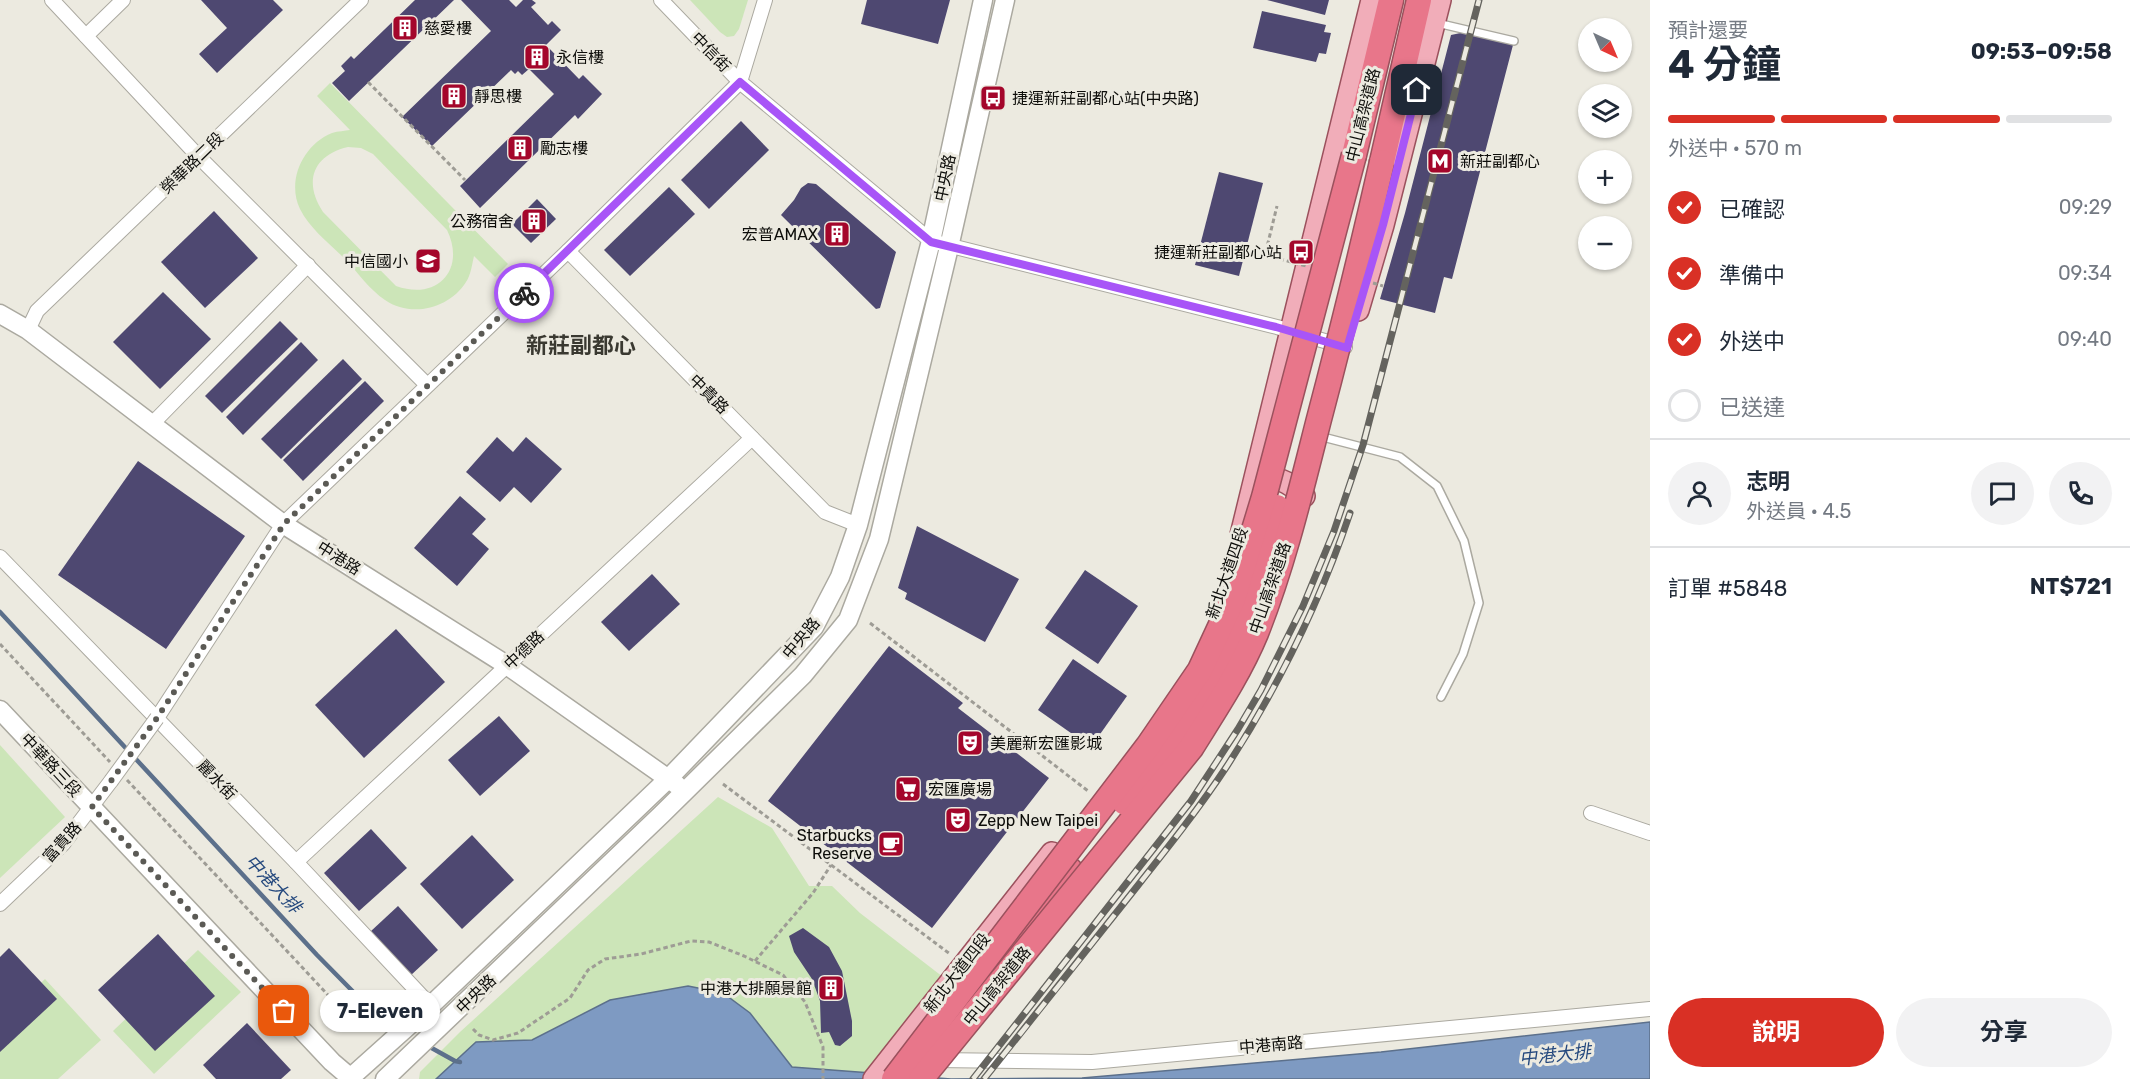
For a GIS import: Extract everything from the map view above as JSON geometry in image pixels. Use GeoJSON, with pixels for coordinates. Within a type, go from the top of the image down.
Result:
{"type":"FeatureCollection","features":[{"type":"Feature","properties":{"kind":"highway","name":"中山高架道路"},"geometry":{"type":"LineString","coordinates":[[890,1067],[1148,746],[1181,699],[1214,642],[1233,599],[1264,497],[1354,155],[1391,0]]}},
{"type":"Feature","properties":{"kind":"highway","name":"中山高架道路"},"geometry":{"type":"LineString","coordinates":[[932,1070],[1191,748],[1228,689],[1255,634],[1275,581],[1296,511],[1360,262],[1419,0]]}},
{"type":"Feature","properties":{"kind":"highway"},"geometry":{"type":"LineString","coordinates":[[932,1070],[1070,870],[1188,721],[1212,682],[1238,632],[1252,597],[1265,553],[1327,321],[1354,155]]}},
{"type":"Feature","properties":{"kind":"main road","name":"新北大道四段"},"geometry":{"type":"LineString","coordinates":[[874,1079],[890,1067],[1143,735],[1184,676],[1211,622],[1227,586],[1253,488],[1372,0]]}},
{"type":"Feature","properties":{"kind":"main road"},"geometry":{"type":"LineString","coordinates":[[903,1079],[932,1070],[1193,757],[1218,721],[1246,672],[1271,620],[1282,587],[1319,436],[1331,397],[1373,149],[1407,0]]}},
{"type":"Feature","properties":{"kind":"main road"},"geometry":{"type":"LineString","coordinates":[[1341,346],[1383,225],[1440,0]]}},
{"type":"Feature","properties":{"kind":"main road"},"geometry":{"type":"LineString","coordinates":[[1253,488],[1264,479],[1278,479],[1293,486],[1304,496]]}},
{"type":"Feature","properties":{"kind":"street"},"geometry":{"type":"LineString","coordinates":[[52,0],[198,156],[427,385]]}},
{"type":"Feature","properties":{"kind":"street"},"geometry":{"type":"LineString","coordinates":[[86,36],[123,0]]}},
{"type":"Feature","properties":{"kind":"street","name":"榮華路二段"},"geometry":{"type":"LineString","coordinates":[[28,330],[38,311],[362,0]]}},
{"type":"Feature","properties":{"kind":"street","name":"中信街"},"geometry":{"type":"LineString","coordinates":[[661,0],[740,82],[931,242],[1291,331],[1341,346]]}},
{"type":"Feature","properties":{"kind":"street"},"geometry":{"type":"LineString","coordinates":[[740,82],[765,0]]}},
{"type":"Feature","properties":{"kind":"street","name":"中央路"},"geometry":{"type":"LineString","coordinates":[[350,1079],[428,1008],[668,779],[814,627],[840,577],[858,525],[931,242],[984,0]]}},
{"type":"Feature","properties":{"kind":"street","name":"中央路"},"geometry":{"type":"LineString","coordinates":[[391,1073],[686,792],[803,675],[848,620],[879,539],[1005,0]]}},
{"type":"Feature","properties":{"kind":"street","name":"富貴路"},"geometry":{"type":"LineString","coordinates":[[0,904],[63,844],[92,807],[157,718],[284,524],[740,82]]}},
{"type":"Feature","properties":{"kind":"street","name":"中貴路"},"geometry":{"type":"LineString","coordinates":[[568,251],[825,512],[858,525]]}},
{"type":"Feature","properties":{"kind":"street"},"geometry":{"type":"LineString","coordinates":[[152,424],[308,265]]}},
{"type":"Feature","properties":{"kind":"street","name":"中港路"},"geometry":{"type":"LineString","coordinates":[[0,314],[28,330],[284,524],[508,666],[686,792]]}},
{"type":"Feature","properties":{"kind":"street","name":"中德路"},"geometry":{"type":"LineString","coordinates":[[296,862],[752,438]]}},
{"type":"Feature","properties":{"kind":"street","name":"麗水街"},"geometry":{"type":"LineString","coordinates":[[0,557],[296,862],[428,1008]]}},
{"type":"Feature","properties":{"kind":"street","name":"中華路三段"},"geometry":{"type":"LineString","coordinates":[[0,710],[350,1079]]}},
{"type":"Feature","properties":{"kind":"street"},"geometry":{"type":"LineString","coordinates":[[1592,813],[1650,833]]}},
{"type":"Feature","properties":{"kind":"street","name":"中港南路"},"geometry":{"type":"LineString","coordinates":[[890,1067],[932,1070],[1092,1062],[1650,1010]]}},
{"type":"Feature","properties":{"kind":"lane"},"geometry":{"type":"LineString","coordinates":[[1434,22],[1514,41]]}},
{"type":"Feature","properties":{"kind":"lane"},"geometry":{"type":"LineString","coordinates":[[1319,436],[1400,457],[1437,486],[1464,541],[1479,603],[1463,654],[1441,697]]}},
{"type":"Feature","properties":{"kind":"path"},"geometry":{"type":"LineString","coordinates":[[368,82],[465,180]]}},
{"type":"Feature","properties":{"kind":"path"},"geometry":{"type":"LineString","coordinates":[[1246,250],[1265,255],[1277,206]]}},
{"type":"Feature","properties":{"kind":"path"},"geometry":{"type":"LineString","coordinates":[[870,623],[1088,792]]}},
{"type":"Feature","properties":{"kind":"path"},"geometry":{"type":"LineString","coordinates":[[723,784],[954,957]]}},
{"type":"Feature","properties":{"kind":"path"},"geometry":{"type":"LineString","coordinates":[[755,962],[813,893],[831,865]]}},
{"type":"Feature","properties":{"kind":"path"},"geometry":{"type":"LineString","coordinates":[[251,913],[357,1026]]}},
{"type":"Feature","properties":{"kind":"path"},"geometry":{"type":"LineString","coordinates":[[473,1029],[479,1035],[494,1040],[518,1033],[570,998],[588,970],[605,959],[641,954],[691,941],[709,942],[783,975],[805,1002],[823,1047],[823,1079]]}},
{"type":"Feature","properties":{"kind":"green space"},"geometry":{"type":"Polygon","coordinates":[[[690,0],[748,0],[739,29],[734,36],[727,37],[690,0]]]}},
{"type":"Feature","properties":{"kind":"green space"},"geometry":{"type":"Polygon","coordinates":[[[330,83],[508,264],[495,277],[474,256],[469,276],[459,291],[450,299],[429,308],[406,309],[395,306],[374,291],[309,223],[296,198],[295,186],[300,164],[313,145],[332,133],[350,130],[317,96],[330,83]],[[348,147],[336,151],[319,163],[313,180],[317,201],[323,212],[396,286],[411,290],[436,285],[450,269],[453,257],[452,244],[447,230],[373,154],[361,148],[348,147]]]}},
{"type":"Feature","properties":{"kind":"green space"},"geometry":{"type":"Polygon","coordinates":[[[0,745],[65,817],[0,878],[0,745]]]}},
{"type":"Feature","properties":{"kind":"green space"},"geometry":{"type":"Polygon","coordinates":[[[718,797],[772,828],[809,886],[832,886],[860,913],[943,977],[866,1079],[419,1079],[420,1072],[460,1032],[718,797]]]}},
{"type":"Feature","properties":{"kind":"green space"},"geometry":{"type":"Polygon","coordinates":[[[198,950],[241,992],[154,1074],[113,1031],[198,950]]]}},
{"type":"Feature","properties":{"kind":"green space"},"geometry":{"type":"Polygon","coordinates":[[[45,979],[101,1040],[58,1079],[0,1079],[0,1022],[45,979]]]}},
{"type":"Feature","properties":{"kind":"water"},"geometry":{"type":"Polygon","coordinates":[[[688,986],[723,993],[750,1013],[792,1067],[951,1079],[436,1079],[476,1042],[532,1040],[610,1000],[688,986]]]}},
{"type":"Feature","properties":{"kind":"water"},"geometry":{"type":"Polygon","coordinates":[[[1650,1022],[1650,1079],[951,1079],[1082,1078],[1381,1052],[1650,1022]]]}},
{"type":"Feature","properties":{"kind":"building"},"geometry":{"type":"Polygon","coordinates":[[[201,0],[273,0],[283,10],[217,73],[199,54],[227,28],[201,0]]]}},
{"type":"Feature","properties":{"kind":"building","name":"慈愛樓"},"geometry":{"type":"Polygon","coordinates":[[[415,0],[454,0],[349,101],[332,83],[345,71],[341,66],[351,56],[354,59],[415,0]]]}},
{"type":"Feature","properties":{"kind":"building"},"geometry":{"type":"Polygon","coordinates":[[[461,0],[509,0],[516,7],[523,0],[532,0],[536,3],[531,7],[548,25],[552,21],[561,30],[546,45],[579,79],[583,75],[602,94],[578,119],[575,115],[480,208],[460,186],[554,94],[529,69],[522,75],[518,71],[515,74],[511,70],[432,146],[402,117],[491,31],[461,0]]]}},
{"type":"Feature","properties":{"kind":"building"},"geometry":{"type":"Polygon","coordinates":[[[867,0],[950,0],[938,44],[861,24],[867,0]]]}},
{"type":"Feature","properties":{"kind":"building"},"geometry":{"type":"Polygon","coordinates":[[[1267,0],[1329,0],[1325,15],[1267,0]]]}},
{"type":"Feature","properties":{"kind":"building"},"geometry":{"type":"Polygon","coordinates":[[[1262,11],[1326,25],[1324,32],[1331,33],[1326,54],[1319,53],[1316,62],[1253,48],[1262,11]]]}},
{"type":"Feature","properties":{"kind":"building"},"geometry":{"type":"Polygon","coordinates":[[[1470,31],[1479,37],[1513,45],[1452,279],[1444,277],[1435,313],[1380,299],[1405,213],[1451,35],[1470,31]]]}},
{"type":"Feature","properties":{"kind":"building"},"geometry":{"type":"Polygon","coordinates":[[[741,121],[769,150],[709,209],[681,180],[741,121]]]}},
{"type":"Feature","properties":{"kind":"building"},"geometry":{"type":"Polygon","coordinates":[[[1219,172],[1263,183],[1239,276],[1195,265],[1219,172]]]}},
{"type":"Feature","properties":{"kind":"building","name":"宏普AMAX"},"geometry":{"type":"Polygon","coordinates":[[[808,183],[816,184],[896,252],[880,308],[876,309],[781,215],[801,188],[808,183]]]}},
{"type":"Feature","properties":{"kind":"building"},"geometry":{"type":"Polygon","coordinates":[[[669,187],[695,214],[630,276],[604,250],[669,187]]]}},
{"type":"Feature","properties":{"kind":"building","name":"公務宿舍"},"geometry":{"type":"Polygon","coordinates":[[[537,199],[556,219],[531,243],[512,224],[537,199]]]}},
{"type":"Feature","properties":{"kind":"building"},"geometry":{"type":"Polygon","coordinates":[[[214,211],[258,258],[205,308],[161,262],[214,211]]]}},
{"type":"Feature","properties":{"kind":"building"},"geometry":{"type":"Polygon","coordinates":[[[163,292],[211,339],[160,389],[113,342],[163,292]]]}},
{"type":"Feature","properties":{"kind":"building"},"geometry":{"type":"Polygon","coordinates":[[[280,321],[298,339],[222,413],[205,396],[280,321]]]}},
{"type":"Feature","properties":{"kind":"building"},"geometry":{"type":"Polygon","coordinates":[[[301,342],[318,360],[243,435],[226,417],[301,342]]]}},
{"type":"Feature","properties":{"kind":"building"},"geometry":{"type":"Polygon","coordinates":[[[343,359],[362,379],[281,459],[261,439],[343,359]]]}},
{"type":"Feature","properties":{"kind":"building"},"geometry":{"type":"Polygon","coordinates":[[[365,381],[384,401],[303,481],[283,460],[365,381]]]}},
{"type":"Feature","properties":{"kind":"building"},"geometry":{"type":"Polygon","coordinates":[[[497,437],[513,452],[526,437],[562,469],[531,503],[514,487],[500,502],[466,472],[497,437]]]}},
{"type":"Feature","properties":{"kind":"building"},"geometry":{"type":"Polygon","coordinates":[[[138,461],[245,536],[166,649],[58,575],[138,461]]]}},
{"type":"Feature","properties":{"kind":"building"},"geometry":{"type":"Polygon","coordinates":[[[460,496],[486,519],[472,534],[489,549],[457,586],[414,548],[460,496]]]}},
{"type":"Feature","properties":{"kind":"building"},"geometry":{"type":"Polygon","coordinates":[[[917,526],[1019,579],[985,642],[905,599],[907,593],[898,588],[917,526]]]}},
{"type":"Feature","properties":{"kind":"building"},"geometry":{"type":"Polygon","coordinates":[[[1085,570],[1138,606],[1098,664],[1045,628],[1085,570]]]}},
{"type":"Feature","properties":{"kind":"building"},"geometry":{"type":"Polygon","coordinates":[[[652,574],[680,604],[629,651],[601,622],[652,574]]]}},
{"type":"Feature","properties":{"kind":"building"},"geometry":{"type":"Polygon","coordinates":[[[396,629],[445,682],[364,758],[315,705],[396,629]]]}},
{"type":"Feature","properties":{"kind":"building","name":"宏匯廣場"},"geometry":{"type":"Polygon","coordinates":[[[889,646],[963,703],[958,708],[1049,778],[932,928],[768,801],[889,646]]]}},
{"type":"Feature","properties":{"kind":"building"},"geometry":{"type":"Polygon","coordinates":[[[1073,659],[1127,696],[1091,747],[1038,710],[1073,659]]]}},
{"type":"Feature","properties":{"kind":"building"},"geometry":{"type":"Polygon","coordinates":[[[499,716],[530,751],[480,796],[448,760],[499,716]]]}},
{"type":"Feature","properties":{"kind":"building"},"geometry":{"type":"Polygon","coordinates":[[[371,829],[407,868],[359,911],[324,873],[371,829]]]}},
{"type":"Feature","properties":{"kind":"building"},"geometry":{"type":"Polygon","coordinates":[[[472,835],[514,880],[462,929],[420,884],[472,835]]]}},
{"type":"Feature","properties":{"kind":"building"},"geometry":{"type":"Polygon","coordinates":[[[398,906],[438,950],[410,976],[370,932],[398,906]]]}},
{"type":"Feature","properties":{"kind":"building","name":"中港大排願景館"},"geometry":{"type":"Polygon","coordinates":[[[803,928],[829,947],[842,971],[852,1021],[852,1036],[840,1046],[835,1045],[829,1032],[821,1033],[820,1001],[812,979],[794,952],[789,936],[803,928]]]}},
{"type":"Feature","properties":{"kind":"building"},"geometry":{"type":"Polygon","coordinates":[[[158,934],[215,996],[155,1051],[98,990],[158,934]]]}},
{"type":"Feature","properties":{"kind":"building"},"geometry":{"type":"Polygon","coordinates":[[[9,948],[57,999],[0,1052],[0,957],[9,948]]]}},
{"type":"Feature","properties":{"kind":"building"},"geometry":{"type":"Polygon","coordinates":[[[247,1023],[291,1070],[281,1079],[216,1079],[203,1065],[247,1023]]]}},
{"type":"Feature","properties":{"kind":"waterway","name":"中港大排"},"geometry":{"type":"LineString","coordinates":[[0,612],[317,955],[379,1018],[397,1028]]}},
{"type":"Feature","properties":{"kind":"waterway","name":"中港大排"},"geometry":{"type":"LineString","coordinates":[[428,1046],[460,1062]]}},
{"type":"Feature","properties":{"kind":"railway"},"geometry":{"type":"LineString","coordinates":[[973,1079],[1191,801],[1261,690],[1303,606],[1334,531],[1363,445],[1479,0]]}},
{"type":"Feature","properties":{"kind":"railway"},"geometry":{"type":"LineString","coordinates":[[984,1079],[1175,838],[1227,766],[1264,706],[1296,643],[1325,579],[1350,513]]}},
{"type":"Feature","properties":{"kind":"way so far"},"geometry":{"type":"LineString","coordinates":[[284,1011],[92,807],[157,718],[284,524],[524,293]]}},
{"type":"Feature","properties":{"kind":"place","name":"慈愛樓"},"geometry":{"type":"Point","coordinates":[405,28]}},
{"type":"Feature","properties":{"kind":"place","name":"永信樓"},"geometry":{"type":"Point","coordinates":[537,57]}},
{"type":"Feature","properties":{"kind":"place","name":"靜思樓"},"geometry":{"type":"Point","coordinates":[454,96]}},
{"type":"Feature","properties":{"kind":"place","name":"捷運新莊副都心站(中央路)"},"geometry":{"type":"Point","coordinates":[993,98]}},
{"type":"Feature","properties":{"kind":"place","name":"勵志樓"},"geometry":{"type":"Point","coordinates":[520,148]}},
{"type":"Feature","properties":{"kind":"place","name":"新莊副都心"},"geometry":{"type":"Point","coordinates":[1440,161]}},
{"type":"Feature","properties":{"kind":"place","name":"公務宿舍"},"geometry":{"type":"Point","coordinates":[534,221]}},
{"type":"Feature","properties":{"kind":"place","name":"宏普AMAX"},"geometry":{"type":"Point","coordinates":[837,234]}},
{"type":"Feature","properties":{"kind":"place","name":"捷運新莊副都心站"},"geometry":{"type":"Point","coordinates":[1301,252]}},
{"type":"Feature","properties":{"kind":"place","name":"中信國小"},"geometry":{"type":"Point","coordinates":[428,261]}},
{"type":"Feature","properties":{"kind":"place","name":"美麗新宏匯影城"},"geometry":{"type":"Point","coordinates":[970,743]}},
{"type":"Feature","properties":{"kind":"place","name":"宏匯廣場"},"geometry":{"type":"Point","coordinates":[908,789]}},
{"type":"Feature","properties":{"kind":"place","name":"Zepp New Taipei"},"geometry":{"type":"Point","coordinates":[958,820]}},
{"type":"Feature","properties":{"kind":"place","name":"Starbucks Reserve"},"geometry":{"type":"Point","coordinates":[891,844]}},
{"type":"Feature","properties":{"kind":"place","name":"中港大排願景館"},"geometry":{"type":"Point","coordinates":[831,988]}},
{"type":"Feature","properties":{"kind":"place","name":"7-Eleven"},"geometry":{"type":"Point","coordinates":[284,1011]}},
{"type":"Feature","properties":{"kind":"district","name":"新莊副都心"},"geometry":{"type":"Point","coordinates":[581,345]}},
{"type":"Feature","properties":{"kind":"route"},"geometry":{"type":"LineString","coordinates":[[524,293],[740,82],[931,242],[1276,327],[1347,348],[1383,225],[1417,90]]}}]}
